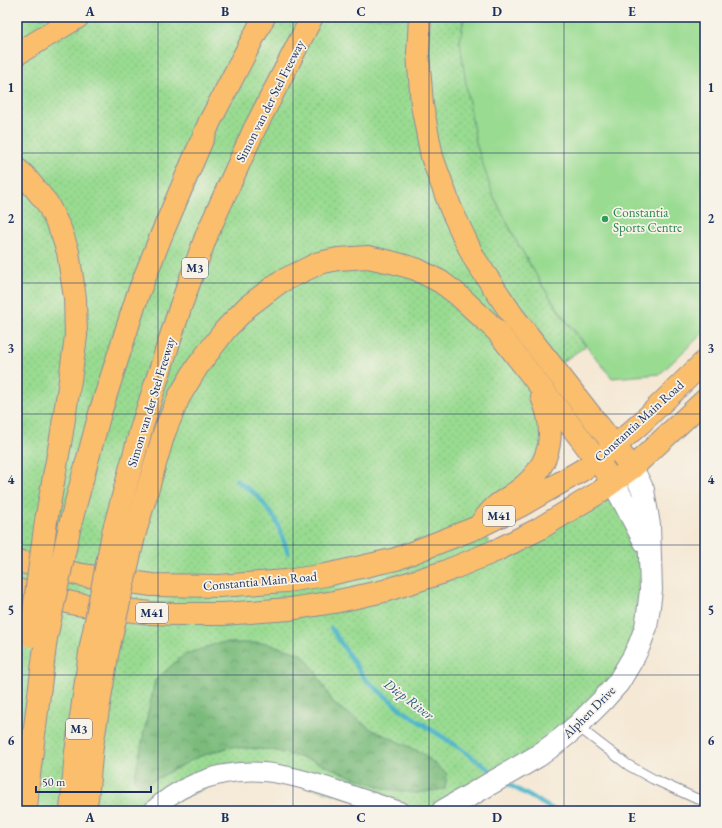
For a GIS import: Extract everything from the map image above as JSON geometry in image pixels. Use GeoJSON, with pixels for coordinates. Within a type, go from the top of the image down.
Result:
{"type":"FeatureCollection","features":[{"type":"Feature","properties":{"kind":"main road"},"geometry":{"type":"LineString","coordinates":[[17,54],[78,17]]}},
{"type":"Feature","properties":{"kind":"main road"},"geometry":{"type":"LineString","coordinates":[[26,811],[28,783],[27,709],[39,637],[100,413],[138,294],[161,236],[210,121],[264,17]]}},
{"type":"Feature","properties":{"kind":"main road","name":"Simon van der Stel Freeway"},"geometry":{"type":"LineString","coordinates":[[123,535],[142,426],[207,234],[254,130],[312,17]]}},
{"type":"Feature","properties":{"kind":"main road"},"geometry":{"type":"LineString","coordinates":[[420,17],[418,53],[422,105],[432,157],[451,209],[474,258],[513,316],[632,468]]}},
{"type":"Feature","properties":{"kind":"main road"},"geometry":{"type":"LineString","coordinates":[[17,169],[24,174],[47,203],[60,231],[68,252],[75,298],[76,336],[61,438],[46,521],[37,587],[39,637]]}},
{"type":"Feature","properties":{"kind":"main road"},"geometry":{"type":"LineString","coordinates":[[85,811],[100,648],[123,535],[179,397],[197,367],[225,330],[247,307],[280,282],[319,263],[368,257],[416,269],[441,282],[457,294],[497,331],[613,482]]}},
{"type":"Feature","properties":{"kind":"main road","name":"Constantia Main Road"},"geometry":{"type":"LineString","coordinates":[[17,561],[82,575],[152,585],[219,586],[286,581],[333,573],[396,559],[478,527],[520,506],[584,469],[641,423],[705,361]]}},
{"type":"Feature","properties":{"kind":"main road"},"geometry":{"type":"LineString","coordinates":[[478,527],[496,506],[530,480],[540,468],[547,453],[550,439],[549,418],[546,405],[535,380]]}},
{"type":"Feature","properties":{"kind":"main road","name":"M41"},"geometry":{"type":"LineString","coordinates":[[17,590],[76,604],[174,614],[242,613],[290,609],[334,602],[391,589],[444,572],[537,530],[598,493],[632,468],[705,400]]}},
{"type":"Feature","properties":{"kind":"main road","name":"M3"},"geometry":{"type":"LineString","coordinates":[[71,811],[76,752],[100,648]]}},
{"type":"Feature","properties":{"kind":"street","name":"Alphen Drive"},"geometry":{"type":"LineString","coordinates":[[452,808],[538,756],[577,726],[618,683],[633,658],[646,627],[650,604],[651,585],[648,525],[643,490],[632,468]]}},
{"type":"Feature","properties":{"kind":"street","name":"Alphen Drive"},"geometry":{"type":"LineString","coordinates":[[613,482],[626,504],[649,551]]}},
{"type":"Feature","properties":{"kind":"street"},"geometry":{"type":"LineString","coordinates":[[152,811],[162,801],[178,790],[207,778],[224,774],[263,771],[311,781],[400,811]]}},
{"type":"Feature","properties":{"kind":"lane"},"geometry":{"type":"LineString","coordinates":[[577,726],[628,765],[653,779],[705,801]]}},
{"type":"Feature","properties":{"kind":"green space"},"geometry":{"type":"Polygon","coordinates":[[[17,17],[464,17],[460,42],[493,195],[517,242],[544,288],[564,319],[586,346],[535,380],[550,439],[478,527],[495,550],[613,482],[649,551],[650,604],[603,700],[443,811],[400,811],[246,771],[152,811],[17,811],[17,17]]]}},
{"type":"Feature","properties":{"kind":"green space","name":"Constantia Sports Centre"},"geometry":{"type":"Polygon","coordinates":[[[464,17],[705,17],[705,331],[660,374],[612,378],[565,319],[544,288],[517,242],[493,195],[476,143],[460,42],[464,17]]]}},
{"type":"Feature","properties":{"kind":"green space"},"geometry":{"type":"Polygon","coordinates":[[[218,643],[265,643],[302,654],[315,671],[334,704],[371,729],[422,753],[447,774],[445,789],[416,793],[387,789],[314,761],[272,750],[230,747],[198,757],[141,787],[134,780],[155,680],[184,655],[218,643]]]}},
{"type":"Feature","properties":{"kind":"waterway","name":"Diep River"},"geometry":{"type":"LineString","coordinates":[[236,480],[258,496],[276,520],[288,553]]}},
{"type":"Feature","properties":{"kind":"waterway","name":"Diep River"},"geometry":{"type":"LineString","coordinates":[[331,628],[365,679],[403,711],[490,770]]}},
{"type":"Feature","properties":{"kind":"waterway","name":"Diep River"},"geometry":{"type":"LineString","coordinates":[[508,784],[556,811]]}},
{"type":"Feature","properties":{"kind":"place","name":"Constantia Sports Centre"},"geometry":{"type":"Point","coordinates":[605,219]}}]}
